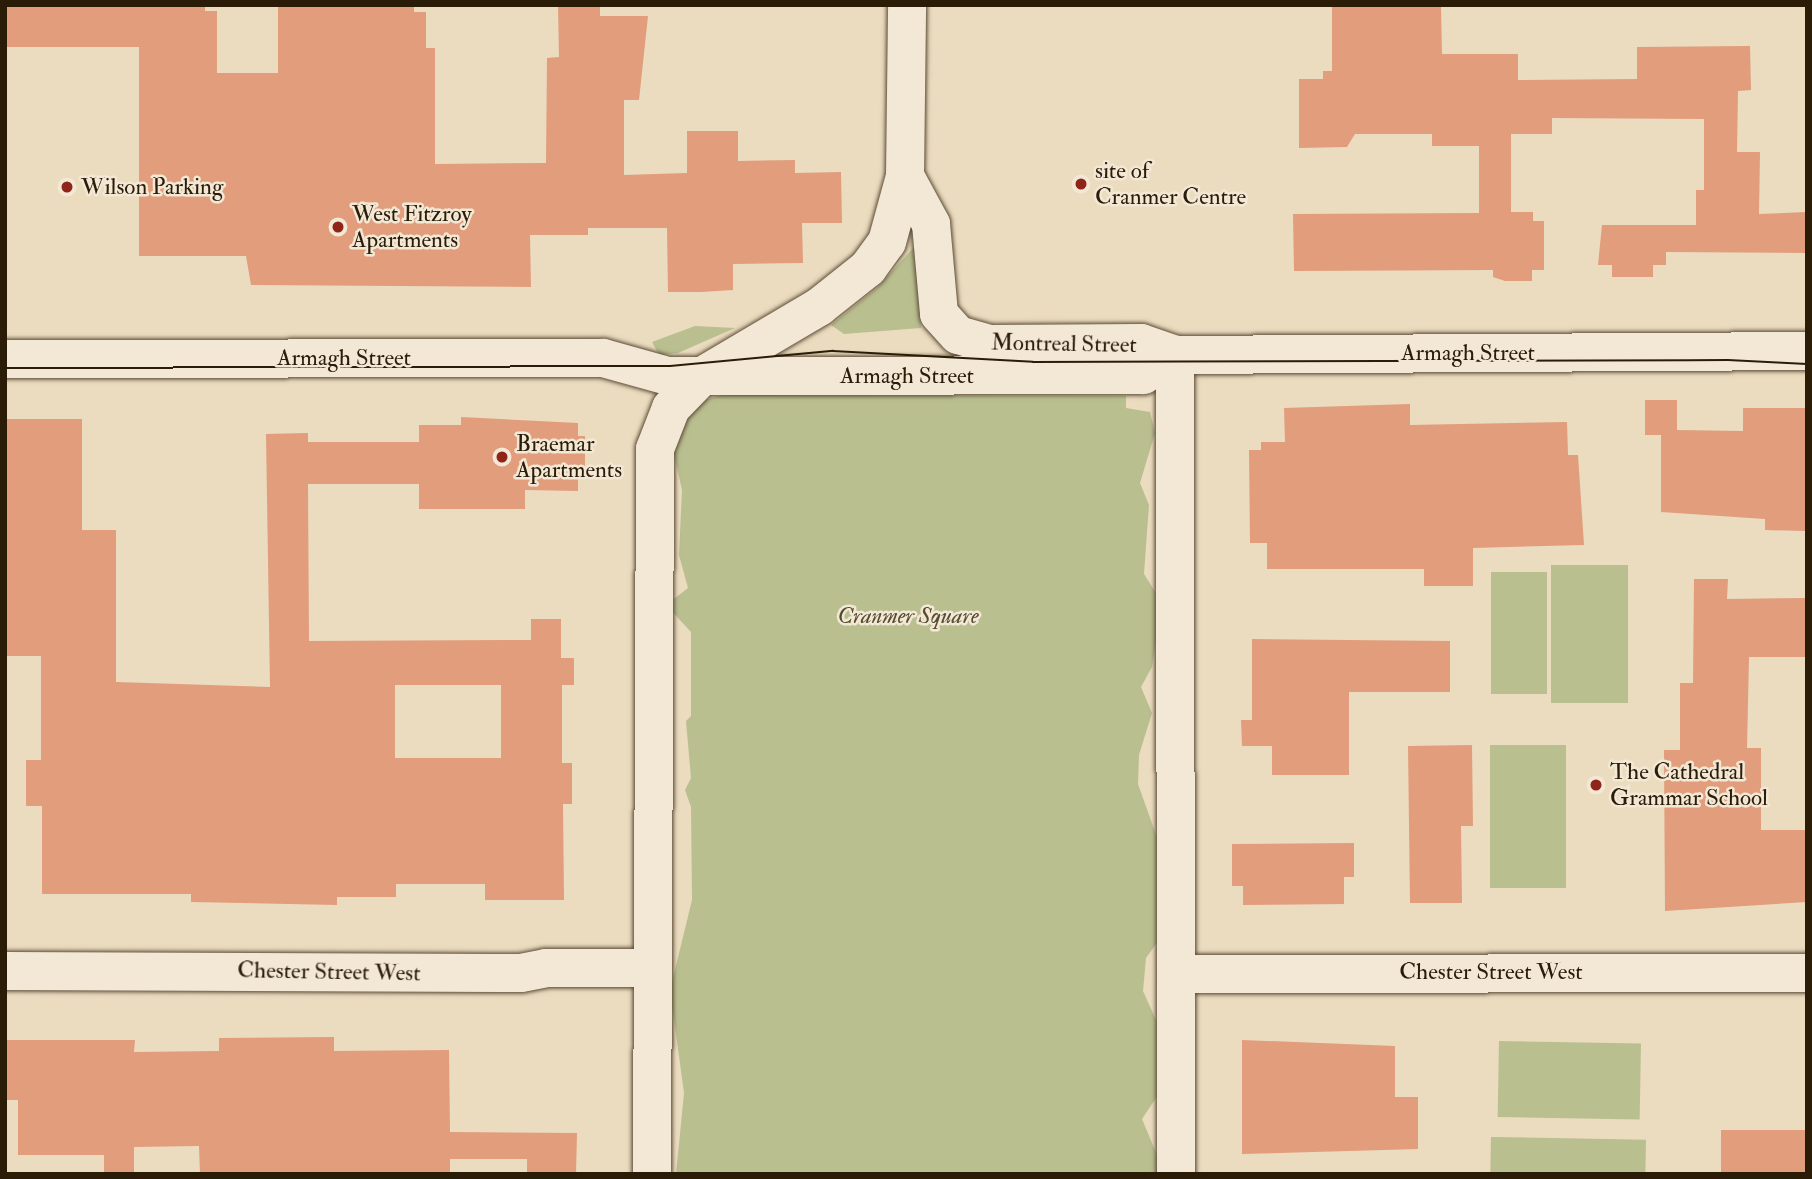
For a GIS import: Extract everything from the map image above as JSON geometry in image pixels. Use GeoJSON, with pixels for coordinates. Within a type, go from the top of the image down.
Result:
{"type":"FeatureCollection","features":[{"type":"Feature","properties":{"kind":"street","name":"Montreal Street"},"geometry":{"type":"LineString","coordinates":[[702,376],[818,307],[869,268],[894,224],[905,176],[907,5]]}},
{"type":"Feature","properties":{"kind":"street","name":"Montreal Street"},"geometry":{"type":"LineString","coordinates":[[905,176],[931,224],[939,314],[958,335],[989,344],[1141,344],[1175,355]]}},
{"type":"Feature","properties":{"kind":"street","name":"Armagh Street"},"geometry":{"type":"LineString","coordinates":[[5,359],[603,358],[657,375],[1143,375],[1175,355],[1807,351]]}},
{"type":"Feature","properties":{"kind":"street"},"geometry":{"type":"LineString","coordinates":[[1175,355],[1176,1174]]}},
{"type":"Feature","properties":{"kind":"street"},"geometry":{"type":"LineString","coordinates":[[652,1174],[652,468],[664,419],[702,376]]}},
{"type":"Feature","properties":{"kind":"street","name":"Chester Street West"},"geometry":{"type":"LineString","coordinates":[[5,971],[521,973],[546,968],[652,968]]}},
{"type":"Feature","properties":{"kind":"street","name":"Chester Street West"},"geometry":{"type":"LineString","coordinates":[[1176,974],[1807,973]]}},
{"type":"Feature","properties":{"kind":"green space"},"geometry":{"type":"Polygon","coordinates":[[[915,246],[921,328],[844,334],[831,325],[877,288],[915,246]]]}},
{"type":"Feature","properties":{"kind":"green space"},"geometry":{"type":"Polygon","coordinates":[[[695,326],[735,328],[678,353],[659,355],[652,342],[695,326]]]}},
{"type":"Feature","properties":{"kind":"green space","name":"Cranmer Square"},"geometry":{"type":"Polygon","coordinates":[[[722,395],[1126,396],[1126,408],[1150,412],[1155,433],[1140,483],[1149,505],[1144,574],[1159,598],[1158,629],[1152,667],[1141,687],[1152,713],[1139,755],[1138,784],[1163,854],[1166,930],[1146,958],[1143,991],[1166,1042],[1160,1092],[1142,1119],[1165,1174],[676,1174],[684,1093],[670,990],[692,900],[691,807],[685,790],[691,778],[686,721],[691,716],[691,632],[666,605],[688,588],[679,555],[682,490],[672,446],[683,406],[722,395]]]}},
{"type":"Feature","properties":{"kind":"green space"},"geometry":{"type":"Polygon","coordinates":[[[1551,565],[1628,565],[1628,703],[1551,703],[1551,565]]]}},
{"type":"Feature","properties":{"kind":"green space"},"geometry":{"type":"Polygon","coordinates":[[[1491,572],[1547,572],[1547,694],[1491,694],[1491,572]]]}},
{"type":"Feature","properties":{"kind":"green space"},"geometry":{"type":"Polygon","coordinates":[[[1490,745],[1566,745],[1566,888],[1490,888],[1490,745]]]}},
{"type":"Feature","properties":{"kind":"green space"},"geometry":{"type":"Polygon","coordinates":[[[1499,1041],[1641,1043],[1640,1119],[1498,1117],[1499,1041]]]}},
{"type":"Feature","properties":{"kind":"green space"},"geometry":{"type":"Polygon","coordinates":[[[1491,1137],[1646,1140],[1645,1174],[1490,1174],[1491,1137]]]}},
{"type":"Feature","properties":{"kind":"building"},"geometry":{"type":"Polygon","coordinates":[[[5,5],[205,5],[205,11],[217,11],[217,73],[278,73],[278,5],[414,5],[414,12],[426,12],[426,48],[435,48],[435,164],[546,163],[547,58],[559,57],[558,5],[600,5],[600,16],[648,16],[639,100],[624,100],[624,175],[687,173],[687,131],[738,131],[738,161],[795,160],[795,173],[841,172],[842,223],[802,223],[803,263],[733,264],[733,290],[701,292],[668,292],[667,228],[588,228],[588,235],[530,235],[531,287],[251,285],[246,256],[139,256],[139,47],[5,47],[5,5]]]}},
{"type":"Feature","properties":{"kind":"building"},"geometry":{"type":"Polygon","coordinates":[[[1332,5],[1441,7],[1442,54],[1518,54],[1518,80],[1637,79],[1637,47],[1750,46],[1751,90],[1738,91],[1737,152],[1760,152],[1759,214],[1807,212],[1807,253],[1666,252],[1666,265],[1653,265],[1653,277],[1612,277],[1612,265],[1598,265],[1602,225],[1696,225],[1696,190],[1704,190],[1704,119],[1552,118],[1552,134],[1511,134],[1511,212],[1533,212],[1533,221],[1544,221],[1544,270],[1532,270],[1532,281],[1505,281],[1493,277],[1493,270],[1294,271],[1293,214],[1479,213],[1479,146],[1432,146],[1432,134],[1355,134],[1347,147],[1299,148],[1299,79],[1323,79],[1323,71],[1332,71],[1332,5]]]}},
{"type":"Feature","properties":{"kind":"building"},"geometry":{"type":"Polygon","coordinates":[[[1645,400],[1677,400],[1677,430],[1743,431],[1743,408],[1807,408],[1805,531],[1765,530],[1765,519],[1661,512],[1661,435],[1645,435],[1645,400]]]}},
{"type":"Feature","properties":{"kind":"building"},"geometry":{"type":"Polygon","coordinates":[[[1410,404],[1410,425],[1567,422],[1568,455],[1578,455],[1584,545],[1473,548],[1473,586],[1424,586],[1424,569],[1267,569],[1267,543],[1250,543],[1249,450],[1261,450],[1261,442],[1285,442],[1284,408],[1410,404]]]}},
{"type":"Feature","properties":{"kind":"building"},"geometry":{"type":"Polygon","coordinates":[[[461,417],[578,423],[578,436],[585,436],[585,478],[578,478],[578,491],[525,490],[525,509],[419,509],[419,484],[308,484],[309,641],[531,640],[531,619],[561,619],[561,658],[574,658],[574,685],[562,685],[562,763],[572,763],[572,804],[563,804],[564,900],[485,900],[485,884],[396,884],[396,897],[337,897],[337,905],[191,902],[191,894],[42,894],[42,806],[26,806],[26,760],[41,760],[41,656],[5,656],[5,419],[82,419],[82,530],[116,530],[116,682],[270,687],[266,434],[308,433],[308,442],[419,442],[419,425],[461,425],[461,417]],[[395,685],[395,758],[501,758],[501,685],[395,685]]]}},
{"type":"Feature","properties":{"kind":"building"},"geometry":{"type":"Polygon","coordinates":[[[1694,579],[1728,579],[1727,599],[1807,598],[1807,657],[1749,657],[1747,748],[1761,748],[1761,830],[1807,830],[1807,902],[1665,911],[1664,750],[1680,750],[1680,683],[1693,683],[1694,579]]]}},
{"type":"Feature","properties":{"kind":"building"},"geometry":{"type":"Polygon","coordinates":[[[1252,639],[1450,641],[1450,692],[1349,692],[1349,775],[1272,775],[1272,746],[1242,746],[1241,720],[1252,720],[1252,639]]]}},
{"type":"Feature","properties":{"kind":"building"},"geometry":{"type":"Polygon","coordinates":[[[1472,745],[1473,826],[1461,826],[1462,903],[1410,903],[1408,746],[1472,745]]]}},
{"type":"Feature","properties":{"kind":"building"},"geometry":{"type":"Polygon","coordinates":[[[1354,843],[1354,877],[1344,877],[1344,904],[1243,905],[1243,886],[1232,886],[1232,844],[1354,843]]]}},
{"type":"Feature","properties":{"kind":"building"},"geometry":{"type":"Polygon","coordinates":[[[334,1037],[334,1051],[449,1050],[450,1132],[577,1133],[576,1174],[527,1174],[527,1159],[450,1159],[450,1174],[200,1174],[199,1146],[134,1147],[134,1174],[104,1174],[104,1155],[18,1155],[18,1100],[5,1100],[5,1040],[135,1040],[134,1052],[219,1051],[219,1038],[334,1037]]]}},
{"type":"Feature","properties":{"kind":"building"},"geometry":{"type":"Polygon","coordinates":[[[1242,1040],[1395,1046],[1395,1097],[1418,1097],[1418,1149],[1242,1154],[1242,1040]]]}},
{"type":"Feature","properties":{"kind":"building"},"geometry":{"type":"Polygon","coordinates":[[[1721,1130],[1807,1130],[1807,1173],[1721,1173],[1721,1130]]]}},
{"type":"Feature","properties":{"kind":"tram line"},"geometry":{"type":"LineString","coordinates":[[5,368],[670,366],[833,351],[1033,362],[1728,360],[1807,364]]}},
{"type":"Feature","properties":{"kind":"place","name":"site of Cranmer Centre"},"geometry":{"type":"Point","coordinates":[1081,184]}},
{"type":"Feature","properties":{"kind":"place","name":"Wilson Parking"},"geometry":{"type":"Point","coordinates":[67,187]}},
{"type":"Feature","properties":{"kind":"place","name":"West Fitzroy Apartments"},"geometry":{"type":"Point","coordinates":[338,227]}},
{"type":"Feature","properties":{"kind":"place","name":"Braemar Apartments"},"geometry":{"type":"Point","coordinates":[502,457]}},
{"type":"Feature","properties":{"kind":"place","name":"The Cathedral Grammar School"},"geometry":{"type":"Point","coordinates":[1596,785]}}]}
